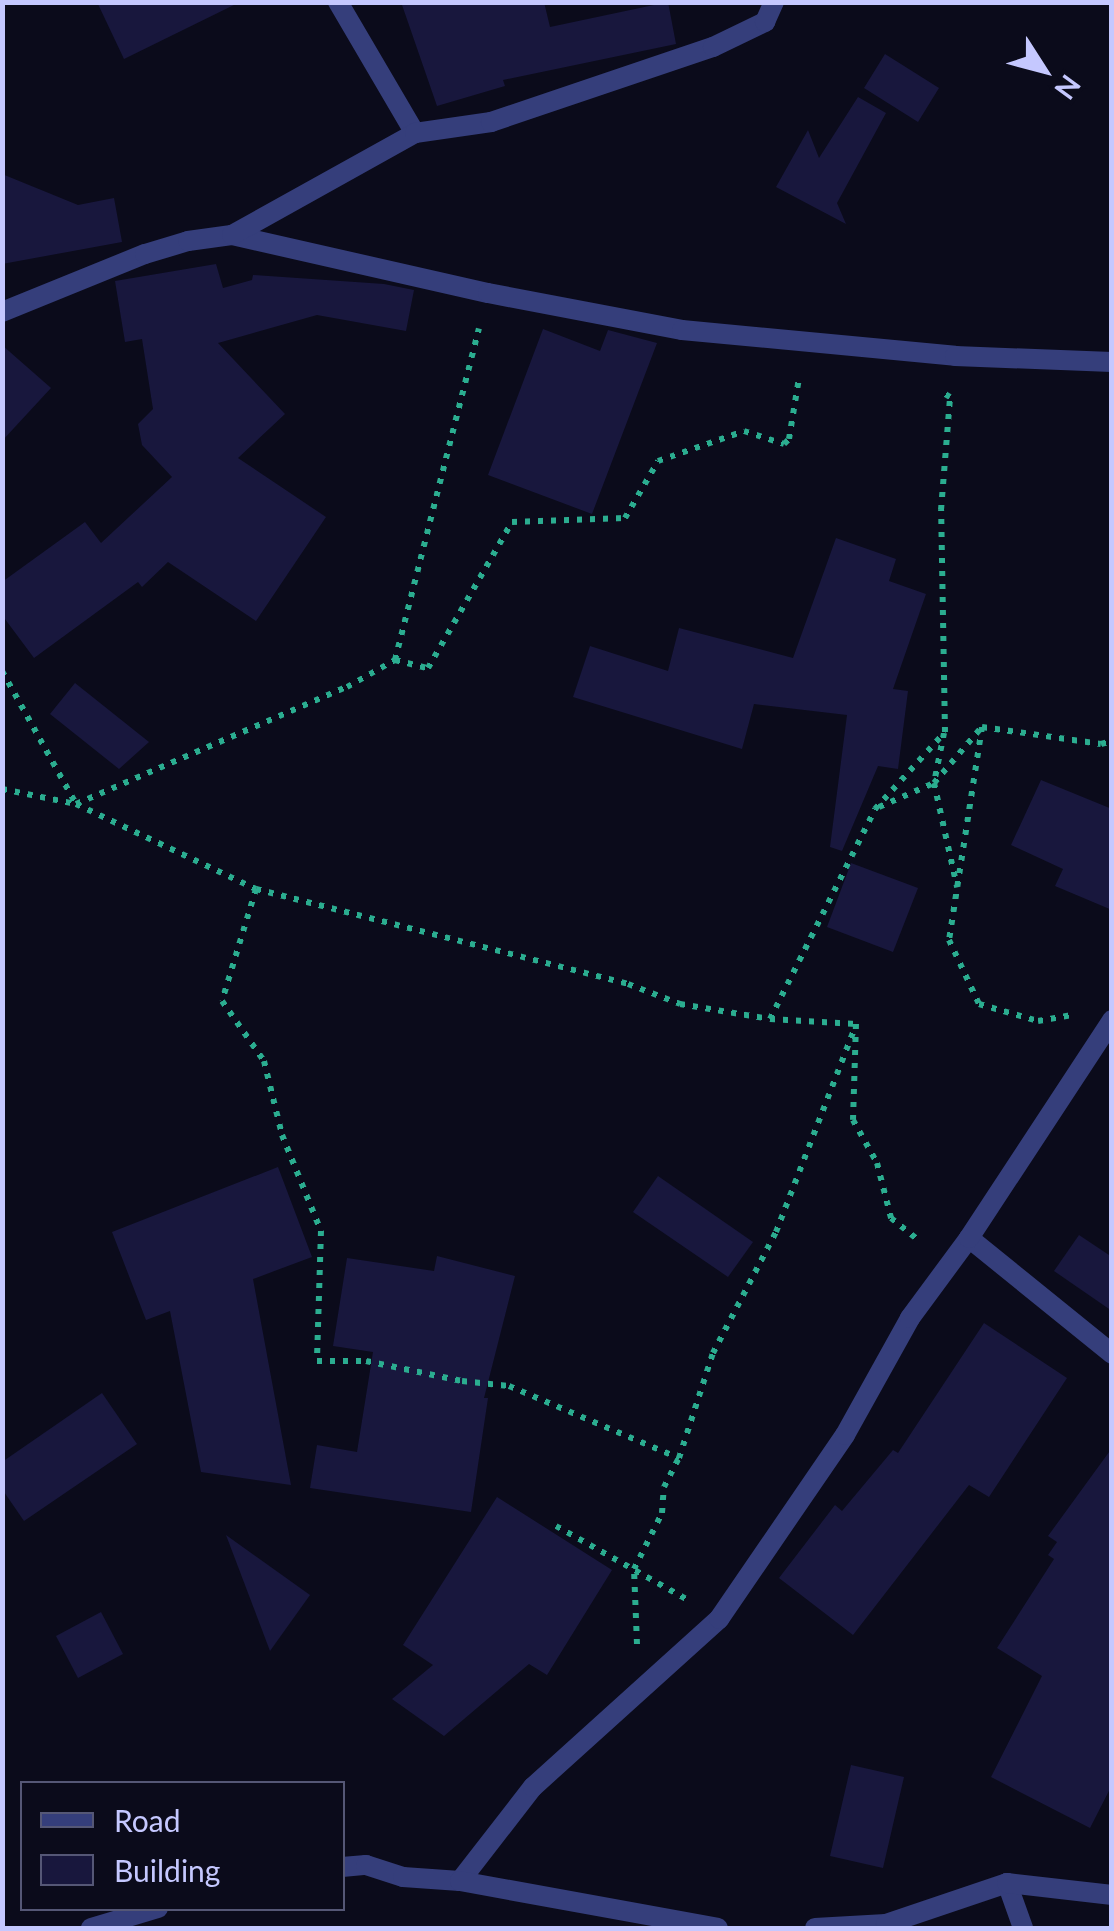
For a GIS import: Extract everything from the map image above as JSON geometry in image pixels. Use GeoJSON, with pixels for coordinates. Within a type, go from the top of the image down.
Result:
{"type":"FeatureCollection","features":[{"type":"Feature","properties":{"kind":"street"},"geometry":{"type":"LineString","coordinates":[[338,2],[415,133]]}},
{"type":"Feature","properties":{"kind":"street"},"geometry":{"type":"LineString","coordinates":[[232,236],[415,133],[492,122],[694,54],[765,22],[774,2]]}},
{"type":"Feature","properties":{"kind":"street"},"geometry":{"type":"LineString","coordinates":[[2,312],[145,254],[188,241],[232,236],[488,293],[682,330],[777,336],[955,356],[1112,362]]}},
{"type":"Feature","properties":{"kind":"street"},"geometry":{"type":"LineString","coordinates":[[460,1881],[533,1787],[638,1696],[719,1618],[845,1435],[910,1318],[969,1238],[1102,1016]]}},
{"type":"Feature","properties":{"kind":"street"},"geometry":{"type":"LineString","coordinates":[[969,1238],[1112,1354]]}},
{"type":"Feature","properties":{"kind":"street"},"geometry":{"type":"LineString","coordinates":[[345,1867],[366,1865],[403,1877],[460,1881],[718,1928]]}},
{"type":"Feature","properties":{"kind":"street"},"geometry":{"type":"LineString","coordinates":[[1007,1882],[1023,1928]]}},
{"type":"Feature","properties":{"kind":"street"},"geometry":{"type":"LineString","coordinates":[[815,1928],[886,1924],[1007,1882],[1112,1895]]}},
{"type":"Feature","properties":{"kind":"street"},"geometry":{"type":"LineString","coordinates":[[91,1928],[148,1911]]}},
{"type":"Feature","properties":{"kind":"path"},"geometry":{"type":"LineString","coordinates":[[395,660],[488,293]]}},
{"type":"Feature","properties":{"kind":"path"},"geometry":{"type":"LineString","coordinates":[[76,804],[348,687],[395,660],[428,668],[512,522],[626,518],[658,460],[744,432],[784,444],[789,439],[799,372]]}},
{"type":"Feature","properties":{"kind":"path"},"geometry":{"type":"LineString","coordinates":[[938,390],[950,398],[941,510],[944,732],[934,783],[958,892]]}},
{"type":"Feature","properties":{"kind":"path"},"geometry":{"type":"LineString","coordinates":[[2,671],[76,804]]}},
{"type":"Feature","properties":{"kind":"path"},"geometry":{"type":"LineString","coordinates":[[875,809],[934,783],[982,727]]}},
{"type":"Feature","properties":{"kind":"path"},"geometry":{"type":"LineString","coordinates":[[982,727],[1102,744],[1112,741]]}},
{"type":"Feature","properties":{"kind":"path"},"geometry":{"type":"LineString","coordinates":[[982,727],[948,940],[979,1004],[1038,1020],[1102,1016]]}},
{"type":"Feature","properties":{"kind":"path"},"geometry":{"type":"LineString","coordinates":[[770,1019],[875,809],[944,732]]}},
{"type":"Feature","properties":{"kind":"path"},"geometry":{"type":"LineString","coordinates":[[2,789],[76,804],[256,889],[610,979],[680,1004],[770,1019],[856,1024]]}},
{"type":"Feature","properties":{"kind":"path"},"geometry":{"type":"LineString","coordinates":[[256,889],[222,1001],[264,1061],[282,1135],[321,1231],[317,1361],[366,1361],[462,1382],[509,1386],[679,1458]]}},
{"type":"Feature","properties":{"kind":"path"},"geometry":{"type":"LineString","coordinates":[[638,1696],[634,1568],[662,1513],[664,1488],[679,1458],[713,1354],[776,1232],[856,1024]]}},
{"type":"Feature","properties":{"kind":"path"},"geometry":{"type":"LineString","coordinates":[[856,1024],[853,1120],[877,1162],[891,1218],[950,1264]]}},
{"type":"Feature","properties":{"kind":"path"},"geometry":{"type":"LineString","coordinates":[[556,1526],[719,1618]]}},
{"type":"Feature","properties":{"kind":"building"},"geometry":{"type":"Polygon","coordinates":[[[97,2],[240,2],[124,59],[97,2]]]}},
{"type":"Feature","properties":{"kind":"building"},"geometry":{"type":"Polygon","coordinates":[[[401,2],[544,2],[550,27],[668,2],[676,44],[503,80],[505,86],[437,106],[401,2]]]}},
{"type":"Feature","properties":{"kind":"building"},"geometry":{"type":"Polygon","coordinates":[[[885,54],[939,88],[918,122],[864,88],[885,54]]]}},
{"type":"Feature","properties":{"kind":"building"},"geometry":{"type":"Polygon","coordinates":[[[858,97],[886,113],[837,203],[846,224],[776,187],[808,130],[819,158],[858,97]]]}},
{"type":"Feature","properties":{"kind":"building"},"geometry":{"type":"Polygon","coordinates":[[[2,174],[78,205],[114,198],[122,242],[2,264],[2,174]]]}},
{"type":"Feature","properties":{"kind":"building"},"geometry":{"type":"Polygon","coordinates":[[[216,264],[223,288],[252,280],[253,275],[384,284],[414,290],[406,331],[317,315],[218,343],[285,414],[238,458],[326,517],[256,621],[168,562],[142,587],[138,582],[34,658],[2,615],[2,582],[85,522],[101,543],[172,477],[142,445],[138,424],[153,409],[142,339],[125,342],[115,281],[216,264]]]}},
{"type":"Feature","properties":{"kind":"building"},"geometry":{"type":"Polygon","coordinates":[[[543,329],[600,351],[608,330],[657,343],[592,514],[488,475],[543,329]]]}},
{"type":"Feature","properties":{"kind":"building"},"geometry":{"type":"Polygon","coordinates":[[[2,345],[51,388],[2,441],[2,345]]]}},
{"type":"Feature","properties":{"kind":"building"},"geometry":{"type":"Polygon","coordinates":[[[836,538],[896,559],[889,581],[926,594],[893,689],[908,691],[898,769],[878,766],[842,851],[830,847],[847,715],[754,704],[742,749],[573,697],[590,646],[668,671],[679,628],[793,658],[836,538]]]}},
{"type":"Feature","properties":{"kind":"building"},"geometry":{"type":"Polygon","coordinates":[[[75,683],[149,742],[119,769],[50,714],[75,683]]]}},
{"type":"Feature","properties":{"kind":"building"},"geometry":{"type":"Polygon","coordinates":[[[1041,780],[1112,809],[1112,910],[1055,886],[1063,869],[1011,845],[1041,780]]]}},
{"type":"Feature","properties":{"kind":"building"},"geometry":{"type":"Polygon","coordinates":[[[851,863],[918,888],[893,952],[827,927],[851,863]]]}},
{"type":"Feature","properties":{"kind":"building"},"geometry":{"type":"Polygon","coordinates":[[[278,1167],[312,1257],[253,1279],[291,1485],[201,1472],[170,1311],[146,1320],[112,1232],[278,1167]]]}},
{"type":"Feature","properties":{"kind":"building"},"geometry":{"type":"Polygon","coordinates":[[[658,1176],[753,1242],[728,1277],[633,1212],[658,1176]]]}},
{"type":"Feature","properties":{"kind":"building"},"geometry":{"type":"Polygon","coordinates":[[[1079,1235],[1112,1257],[1112,1311],[1054,1271],[1079,1235]]]}},
{"type":"Feature","properties":{"kind":"building"},"geometry":{"type":"Polygon","coordinates":[[[437,1256],[515,1276],[484,1398],[488,1398],[471,1512],[310,1488],[317,1445],[357,1452],[373,1352],[333,1346],[347,1258],[434,1271],[437,1256]]]}},
{"type":"Feature","properties":{"kind":"building"},"geometry":{"type":"Polygon","coordinates":[[[984,1323],[1067,1378],[989,1497],[969,1485],[853,1635],[779,1578],[835,1505],[842,1511],[893,1450],[898,1453],[984,1323]]]}},
{"type":"Feature","properties":{"kind":"building"},"geometry":{"type":"Polygon","coordinates":[[[102,1393],[137,1444],[24,1521],[2,1489],[2,1462],[102,1393]]]}},
{"type":"Feature","properties":{"kind":"building"},"geometry":{"type":"Polygon","coordinates":[[[1112,1448],[1112,1785],[1090,1828],[991,1777],[1042,1676],[997,1648],[1054,1559],[1048,1555],[1057,1542],[1048,1536],[1112,1448]]]}},
{"type":"Feature","properties":{"kind":"building"},"geometry":{"type":"Polygon","coordinates":[[[497,1497],[612,1570],[547,1675],[529,1664],[444,1736],[392,1699],[433,1665],[403,1645],[497,1497]]]}},
{"type":"Feature","properties":{"kind":"building"},"geometry":{"type":"Polygon","coordinates":[[[226,1535],[310,1595],[270,1651],[226,1535]]]}},
{"type":"Feature","properties":{"kind":"building"},"geometry":{"type":"Polygon","coordinates":[[[101,1612],[123,1654],[78,1678],[56,1636],[101,1612]]]}},
{"type":"Feature","properties":{"kind":"building"},"geometry":{"type":"Polygon","coordinates":[[[851,1765],[904,1777],[883,1868],[830,1856],[851,1765]]]}}]}
